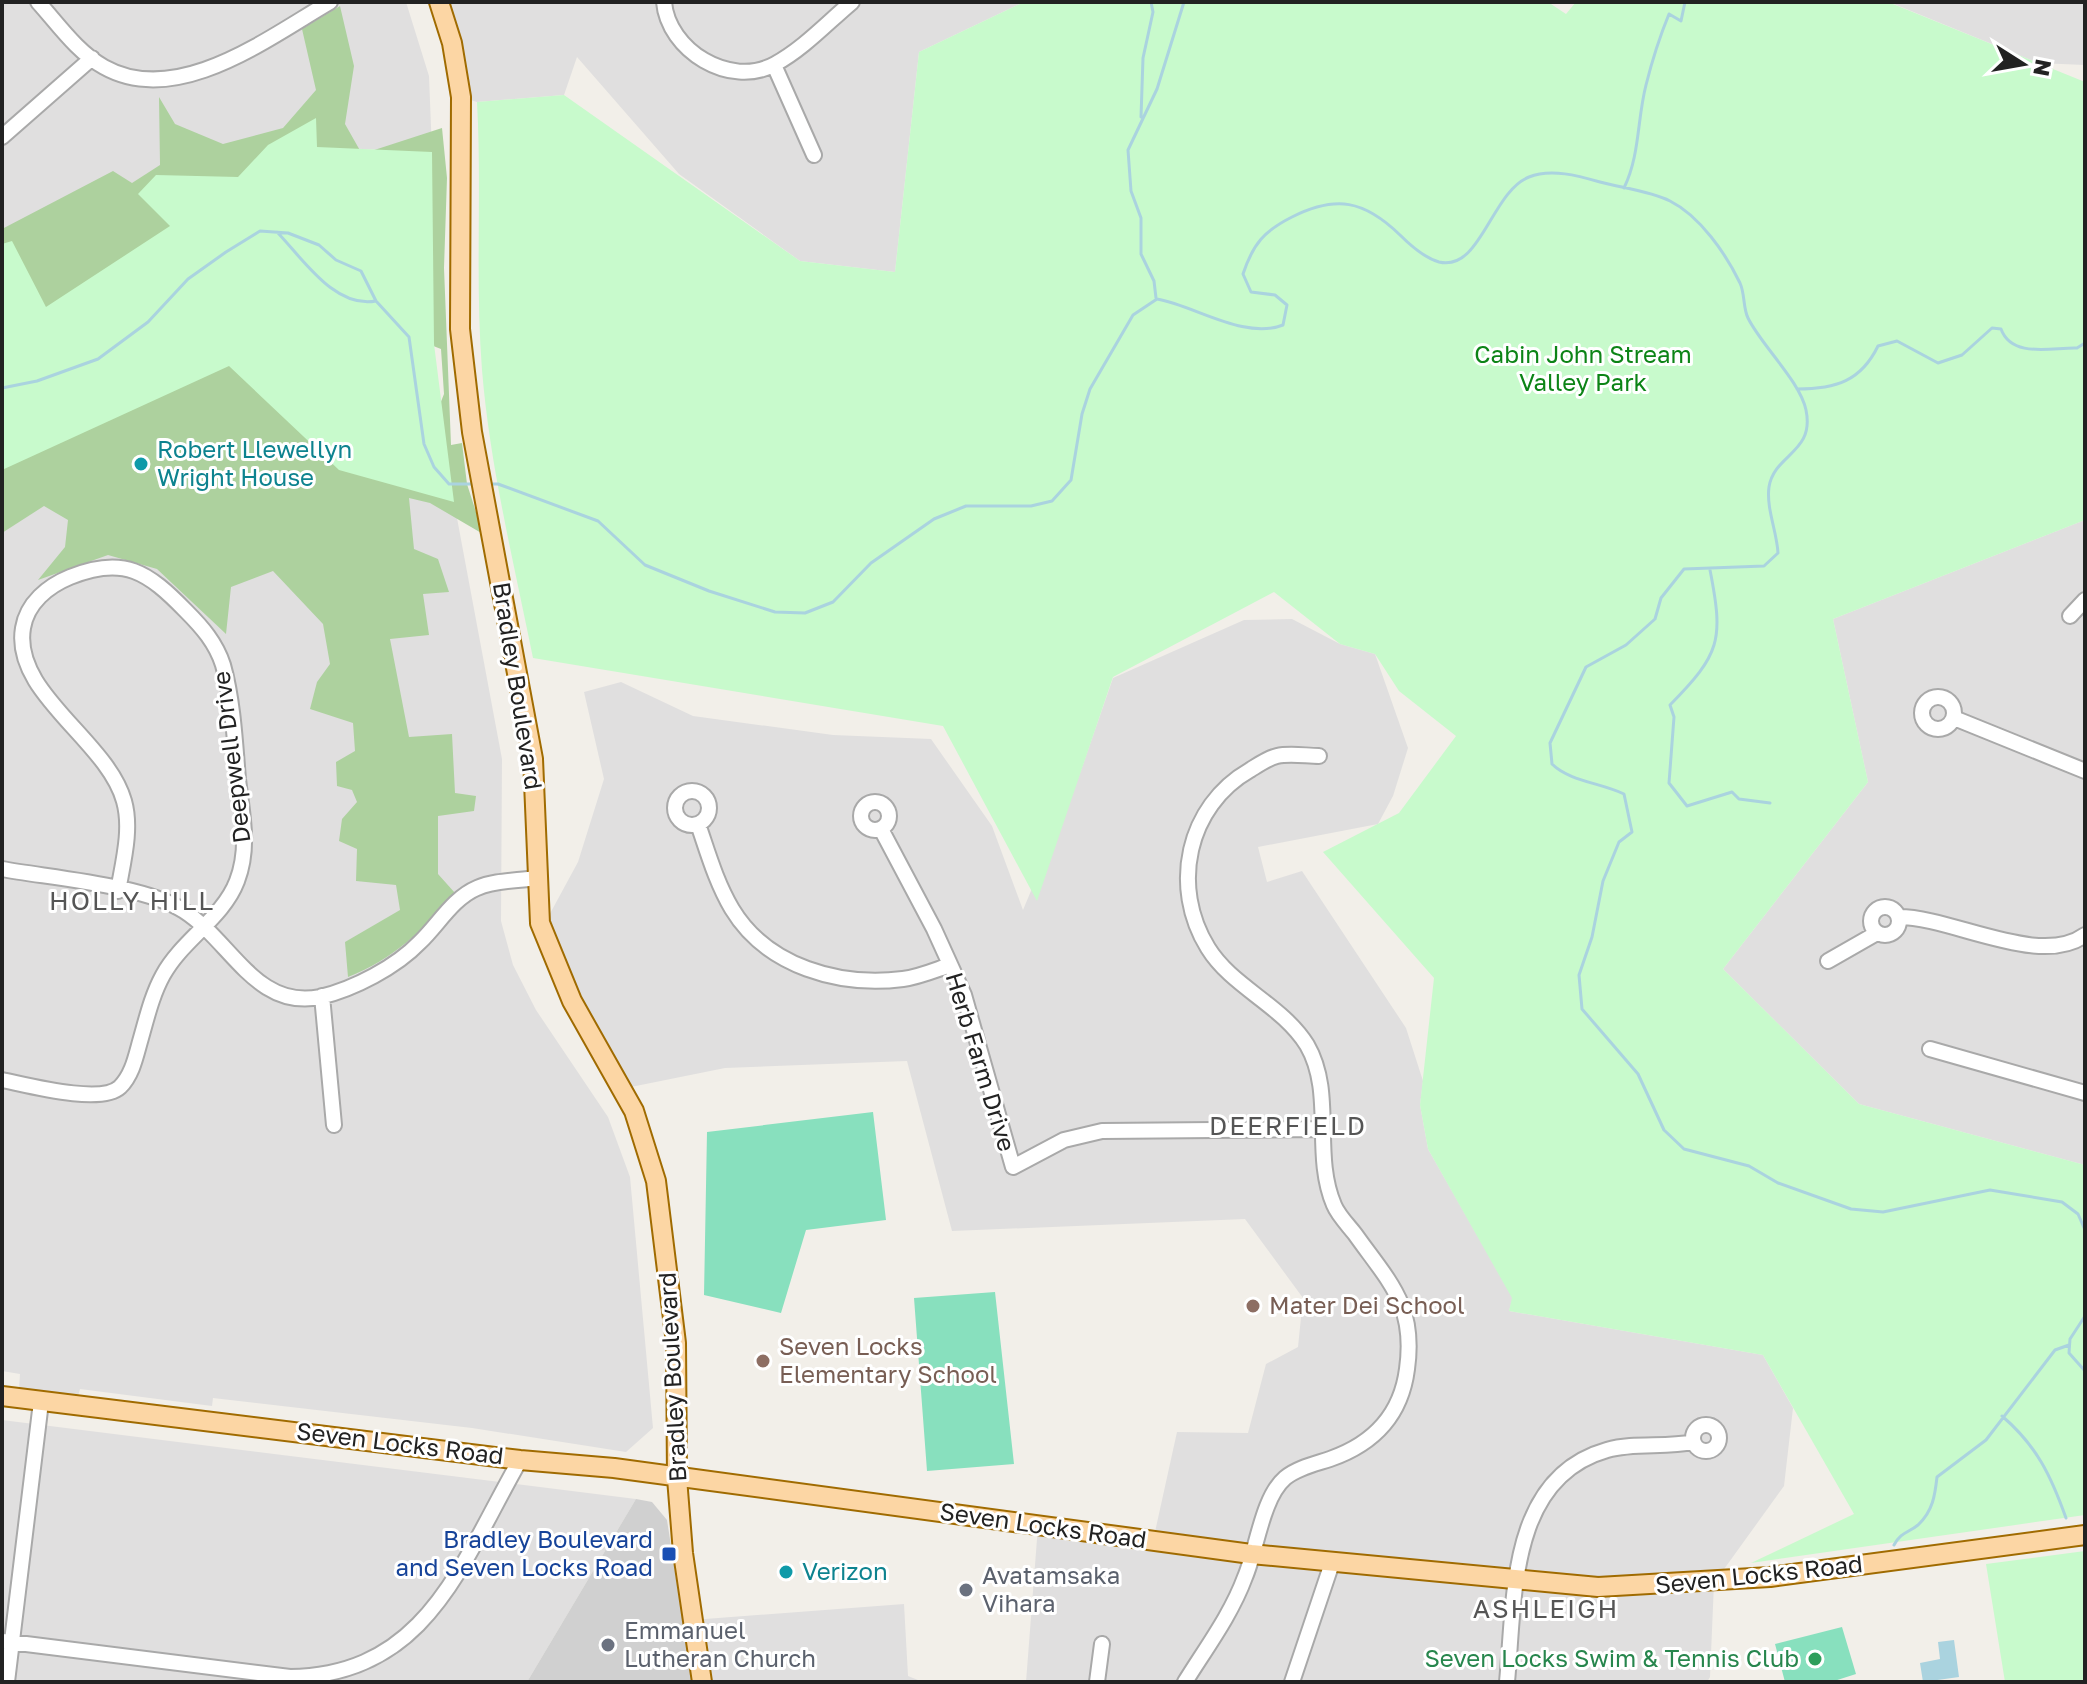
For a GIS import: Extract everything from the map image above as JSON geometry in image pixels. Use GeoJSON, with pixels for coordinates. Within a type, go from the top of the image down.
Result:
{"type":"FeatureCollection","features":[{"type":"Feature","properties":{"kind":"main road","name":"Bradley Boulevard"},"geometry":{"type":"LineString","coordinates":[[439,2],[452,43],[461,97],[463,153],[459,305],[472,432],[533,759],[540,923],[572,1001],[634,1111],[656,1181],[676,1343],[677,1478],[683,1553],[702,1682]]}},
{"type":"Feature","properties":{"kind":"main road","name":"Seven Locks Road"},"geometry":{"type":"LineString","coordinates":[[2,1396],[520,1460],[614,1468],[1251,1554],[1517,1582],[1598,1587],[1714,1583],[2085,1535]]}},
{"type":"Feature","properties":{"kind":"street"},"geometry":{"type":"LineString","coordinates":[[38,2],[104,68],[159,81],[184,79],[248,49],[330,2]]}},
{"type":"Feature","properties":{"kind":"street"},"geometry":{"type":"LineString","coordinates":[[664,2],[666,20],[681,44],[708,62],[743,70],[774,65],[852,2]]}},
{"type":"Feature","properties":{"kind":"street"},"geometry":{"type":"LineString","coordinates":[[2,137],[92,58]]}},
{"type":"Feature","properties":{"kind":"street"},"geometry":{"type":"LineString","coordinates":[[774,65],[814,155]]}},
{"type":"Feature","properties":{"kind":"street","name":"Deepwell Drive"},"geometry":{"type":"LineString","coordinates":[[2,1080],[92,1095],[109,1094],[118,1089],[130,1075],[163,975],[236,884],[243,862],[244,839],[235,749],[222,664],[207,632],[162,587],[133,570],[113,566],[89,569],[65,579],[40,595],[26,617],[22,652],[35,680],[115,778],[124,802],[127,832],[118,891]]}},
{"type":"Feature","properties":{"kind":"street"},"geometry":{"type":"LineString","coordinates":[[2070,616],[2085,600]]}},
{"type":"Feature","properties":{"kind":"street"},"geometry":{"type":"LineString","coordinates":[[1954,718],[2085,771]]}},
{"type":"Feature","properties":{"kind":"street"},"geometry":{"type":"LineString","coordinates":[[1185,1682],[1228,1614],[1246,1575],[1269,1500],[1285,1478],[1302,1468],[1351,1452],[1374,1438],[1390,1419],[1407,1372],[1410,1345],[1403,1300],[1334,1206],[1321,1129],[1322,1086],[1306,1043],[1286,1020],[1220,964],[1196,925],[1187,881],[1193,837],[1209,805],[1237,777],[1274,756],[1319,756]]}},
{"type":"Feature","properties":{"kind":"street"},"geometry":{"type":"LineString","coordinates":[[698,824],[716,878],[734,912],[757,938],[796,965],[830,978],[865,982],[907,979],[950,965]]}},
{"type":"Feature","properties":{"kind":"street","name":"Herb Farm Drive"},"geometry":{"type":"LineString","coordinates":[[881,829],[964,995],[1013,1167],[1064,1140],[1102,1131],[1321,1129]]}},
{"type":"Feature","properties":{"kind":"street"},"geometry":{"type":"LineString","coordinates":[[2,869],[158,898],[204,926],[264,988],[287,998],[322,996],[363,980],[401,959],[473,889],[536,878]]}},
{"type":"Feature","properties":{"kind":"street"},"geometry":{"type":"LineString","coordinates":[[1877,933],[1871,921],[1876,909],[1890,907],[1899,917],[1919,917],[2032,946],[2062,947],[2085,935]]}},
{"type":"Feature","properties":{"kind":"street"},"geometry":{"type":"LineString","coordinates":[[1828,961],[1877,933],[1894,933],[1899,917]]}},
{"type":"Feature","properties":{"kind":"street"},"geometry":{"type":"LineString","coordinates":[[322,996],[334,1125]]}},
{"type":"Feature","properties":{"kind":"street"},"geometry":{"type":"LineString","coordinates":[[1930,1049],[2085,1093]]}},
{"type":"Feature","properties":{"kind":"street"},"geometry":{"type":"LineString","coordinates":[[7,1682],[7,1641],[41,1402]]}},
{"type":"Feature","properties":{"kind":"street"},"geometry":{"type":"LineString","coordinates":[[1507,1682],[1517,1582],[1528,1521],[1542,1496],[1560,1475],[1608,1449],[1693,1442]]}},
{"type":"Feature","properties":{"kind":"street"},"geometry":{"type":"LineString","coordinates":[[7,1641],[290,1677],[355,1675],[402,1643],[426,1618],[520,1460]]}},
{"type":"Feature","properties":{"kind":"street"},"geometry":{"type":"LineString","coordinates":[[1292,1682],[1332,1563]]}},
{"type":"Feature","properties":{"kind":"street"},"geometry":{"type":"LineString","coordinates":[[1097,1682],[1102,1644]]}},
{"type":"Feature","properties":{"kind":"shaded area"},"geometry":{"type":"Polygon","coordinates":[[[2,2],[406,2],[429,76],[432,152],[316,147],[2,244],[2,2]]]}},
{"type":"Feature","properties":{"kind":"shaded area"},"geometry":{"type":"Polygon","coordinates":[[[439,2],[1024,2],[919,52],[895,272],[800,261],[679,174],[577,57],[564,95],[477,102],[461,97],[439,2]]]}},
{"type":"Feature","properties":{"kind":"shaded area"},"geometry":{"type":"Polygon","coordinates":[[[1889,2],[2085,2],[2085,65],[2038,63],[1889,2]]]}},
{"type":"Feature","properties":{"kind":"shaded area"},"geometry":{"type":"Polygon","coordinates":[[[229,366],[454,502],[502,759],[501,921],[513,965],[536,1010],[608,1117],[630,1177],[653,1428],[626,1452],[472,1428],[213,1398],[212,1406],[80,1389],[78,1396],[19,1389],[20,1374],[2,1371],[2,470],[229,366]]]}},
{"type":"Feature","properties":{"kind":"shaded area"},"geometry":{"type":"Polygon","coordinates":[[[2085,520],[2085,1165],[1859,1104],[1723,969],[1868,782],[1833,619],[2085,520]]]}},
{"type":"Feature","properties":{"kind":"shaded area"},"geometry":{"type":"Polygon","coordinates":[[[1292,619],[1340,644],[1375,654],[1408,748],[1393,796],[1378,824],[1258,847],[1267,882],[1302,871],[1406,1028],[1423,1081],[1420,1105],[1428,1149],[1513,1298],[1509,1311],[1763,1355],[1793,1408],[1784,1486],[1714,1583],[1710,1677],[1707,1682],[1026,1682],[1038,1526],[1153,1541],[1177,1432],[1248,1433],[1266,1364],[1298,1347],[1303,1298],[1245,1219],[952,1231],[907,1061],[725,1068],[621,1089],[572,1001],[546,921],[578,862],[604,779],[584,692],[621,682],[693,716],[833,735],[931,739],[992,826],[1023,910],[1079,776],[1113,678],[1244,620],[1292,619]]]}},
{"type":"Feature","properties":{"kind":"shaded area"},"geometry":{"type":"Polygon","coordinates":[[[2,1420],[636,1499],[527,1682],[2,1682],[2,1420]]]}},
{"type":"Feature","properties":{"kind":"shaded area"},"geometry":{"type":"Polygon","coordinates":[[[636,1499],[652,1502],[667,1520],[692,1682],[527,1682],[636,1499]]]}},
{"type":"Feature","properties":{"kind":"shaded area"},"geometry":{"type":"Polygon","coordinates":[[[904,1604],[908,1676],[923,1682],[702,1682],[692,1620],[904,1604]]]}},
{"type":"Feature","properties":{"kind":"green space","name":"Cabin John Stream Valley Park"},"geometry":{"type":"Polygon","coordinates":[[[1024,2],[1548,2],[1566,14],[1576,2],[1888,2],[2085,82],[2085,520],[1833,619],[1868,782],[1723,969],[1859,1104],[2085,1165],[2085,1515],[1751,1563],[1854,1514],[1763,1355],[1509,1311],[1512,1298],[1428,1149],[1420,1105],[1434,978],[1323,852],[1399,813],[1456,736],[1399,691],[1375,654],[1340,644],[1274,592],[1113,677],[1037,901],[943,726],[533,658],[497,479],[482,370],[477,102],[564,95],[800,261],[895,272],[919,52],[1024,2]]]}},
{"type":"Feature","properties":{"kind":"green space"},"geometry":{"type":"Polygon","coordinates":[[[340,6],[354,66],[345,124],[362,154],[442,128],[447,178],[444,268],[451,445],[462,443],[467,484],[483,534],[430,503],[409,498],[414,549],[438,559],[449,592],[423,594],[429,635],[390,639],[409,737],[452,734],[455,793],[476,796],[474,811],[438,816],[438,874],[455,893],[407,942],[380,961],[348,977],[345,942],[400,910],[396,885],[356,881],[357,849],[339,841],[342,819],[357,802],[352,790],[337,786],[336,762],[355,751],[353,723],[310,709],[317,682],[330,664],[323,624],[273,571],[231,587],[226,634],[157,569],[108,555],[38,580],[65,547],[68,520],[44,506],[2,533],[2,229],[113,171],[132,183],[160,165],[159,97],[175,124],[223,144],[283,128],[316,90],[302,29],[340,6]],[[410,337],[425,442],[444,394],[441,349],[410,337]]]}},
{"type":"Feature","properties":{"kind":"green space"},"geometry":{"type":"Polygon","coordinates":[[[316,118],[317,147],[432,152],[434,344],[454,502],[339,470],[229,366],[2,470],[2,244],[12,241],[46,307],[170,226],[138,194],[156,175],[238,177],[268,145],[316,118]]]}},
{"type":"Feature","properties":{"kind":"green space"},"geometry":{"type":"Polygon","coordinates":[[[873,1112],[886,1220],[806,1230],[781,1313],[704,1295],[707,1132],[873,1112]]]}},
{"type":"Feature","properties":{"kind":"green space"},"geometry":{"type":"Polygon","coordinates":[[[995,1292],[1014,1464],[927,1471],[914,1298],[995,1292]]]}},
{"type":"Feature","properties":{"kind":"green space"},"geometry":{"type":"Polygon","coordinates":[[[2085,1551],[2085,1682],[2005,1682],[1986,1564],[2085,1551]]]}},
{"type":"Feature","properties":{"kind":"green space","name":"Seven Locks Swim & Tennis Club"},"geometry":{"type":"Polygon","coordinates":[[[1842,1627],[1856,1674],[1831,1682],[1785,1682],[1775,1644],[1842,1627]]]}},
{"type":"Feature","properties":{"kind":"water"},"geometry":{"type":"Polygon","coordinates":[[[1954,1640],[1959,1677],[1923,1682],[1920,1663],[1940,1659],[1938,1642],[1954,1640]]]}},
{"type":"Feature","properties":{"kind":"waterway"},"geometry":{"type":"LineString","coordinates":[[1141,117],[1143,58],[1153,12],[1151,2]]}},
{"type":"Feature","properties":{"kind":"waterway"},"geometry":{"type":"LineString","coordinates":[[1156,298],[1154,281],[1141,254],[1141,218],[1131,191],[1128,150],[1157,89],[1184,2]]}},
{"type":"Feature","properties":{"kind":"waterway"},"geometry":{"type":"LineString","coordinates":[[1624,188],[1636,150],[1643,98],[1656,49],[1669,14],[1681,21],[1685,2]]}},
{"type":"Feature","properties":{"kind":"waterway"},"geometry":{"type":"LineString","coordinates":[[488,484],[498,484],[598,521],[645,565],[709,591],[775,612],[805,613],[833,602],[871,563],[934,519],[966,506],[1031,506],[1052,501],[1071,480],[1082,414],[1090,389],[1133,315],[1157,299],[1236,325],[1252,328],[1283,325],[1287,305],[1275,295],[1251,292],[1243,274],[1261,240],[1292,217],[1336,204],[1362,208],[1387,223],[1428,258],[1453,262],[1476,243],[1516,185],[1538,174],[1574,175],[1670,201],[1702,226],[1727,260],[1742,287],[1748,318],[1796,387],[1806,410],[1807,424],[1800,445],[1778,467],[1769,487],[1778,553],[1764,566],[1684,569],[1661,598],[1655,619],[1626,645],[1586,667],[1550,743],[1552,764],[1559,770],[1624,794],[1632,832],[1619,842],[1603,881],[1592,937],[1579,975],[1582,1009],[1638,1074],[1664,1130],[1684,1149],[1749,1166],[1778,1183],[1851,1209],[1883,1212],[1990,1190],[2062,1202],[2078,1214],[2085,1230]]}},
{"type":"Feature","properties":{"kind":"waterway"},"geometry":{"type":"LineString","coordinates":[[2,388],[37,381],[98,359],[148,322],[188,279],[226,252],[260,231],[288,233],[319,245],[336,260],[361,271],[376,301],[409,337],[424,444],[434,467],[449,484],[476,484]]}},
{"type":"Feature","properties":{"kind":"waterway"},"geometry":{"type":"LineString","coordinates":[[277,232],[309,268],[334,290],[361,301],[376,301]]}},
{"type":"Feature","properties":{"kind":"waterway"},"geometry":{"type":"LineString","coordinates":[[1797,389],[1846,381],[1864,367],[1878,346],[1897,341],[1938,363],[1962,355],[1992,328],[2001,329],[2006,338],[2024,348],[2077,348],[2085,343]]}},
{"type":"Feature","properties":{"kind":"waterway"},"geometry":{"type":"LineString","coordinates":[[1710,570],[1717,630],[1708,659],[1670,705],[1674,717],[1669,783],[1687,806],[1732,792],[1739,799],[1770,803]]}},
{"type":"Feature","properties":{"kind":"waterway"},"geometry":{"type":"LineString","coordinates":[[2085,1316],[2070,1339],[2069,1353],[2085,1371]]}},
{"type":"Feature","properties":{"kind":"waterway"},"geometry":{"type":"LineString","coordinates":[[1894,1545],[1927,1514],[1937,1477],[1986,1440],[2055,1350],[2069,1345]]}},
{"type":"Feature","properties":{"kind":"waterway"},"geometry":{"type":"LineString","coordinates":[[2002,1416],[2042,1462],[2066,1518]]}},
{"type":"Feature","properties":{"kind":"place","name":"Robert Llewellyn Wright House"},"geometry":{"type":"Point","coordinates":[141,464]}},
{"type":"Feature","properties":{"kind":"place","name":"Mater Dei School"},"geometry":{"type":"Point","coordinates":[1253,1306]}},
{"type":"Feature","properties":{"kind":"place","name":"Seven Locks Elementary School"},"geometry":{"type":"Point","coordinates":[763,1361]}},
{"type":"Feature","properties":{"kind":"place","name":"Bradley Boulevard and Seven Locks Road"},"geometry":{"type":"Point","coordinates":[669,1554]}},
{"type":"Feature","properties":{"kind":"place","name":"Verizon"},"geometry":{"type":"Point","coordinates":[786,1572]}},
{"type":"Feature","properties":{"kind":"place","name":"Avatamsaka Vihara"},"geometry":{"type":"Point","coordinates":[966,1590]}},
{"type":"Feature","properties":{"kind":"place","name":"Emmanuel Lutheran Church"},"geometry":{"type":"Point","coordinates":[608,1645]}},
{"type":"Feature","properties":{"kind":"place","name":"Seven Locks Swim & Tennis Club"},"geometry":{"type":"Point","coordinates":[1815,1659]}},
{"type":"Feature","properties":{"kind":"district","name":"HOLLY HILL"},"geometry":{"type":"Point","coordinates":[132,901]}},
{"type":"Feature","properties":{"kind":"district","name":"DEERFIELD"},"geometry":{"type":"Point","coordinates":[1288,1126]}},
{"type":"Feature","properties":{"kind":"district","name":"ASHLEIGH"},"geometry":{"type":"Point","coordinates":[1546,1609]}}]}
